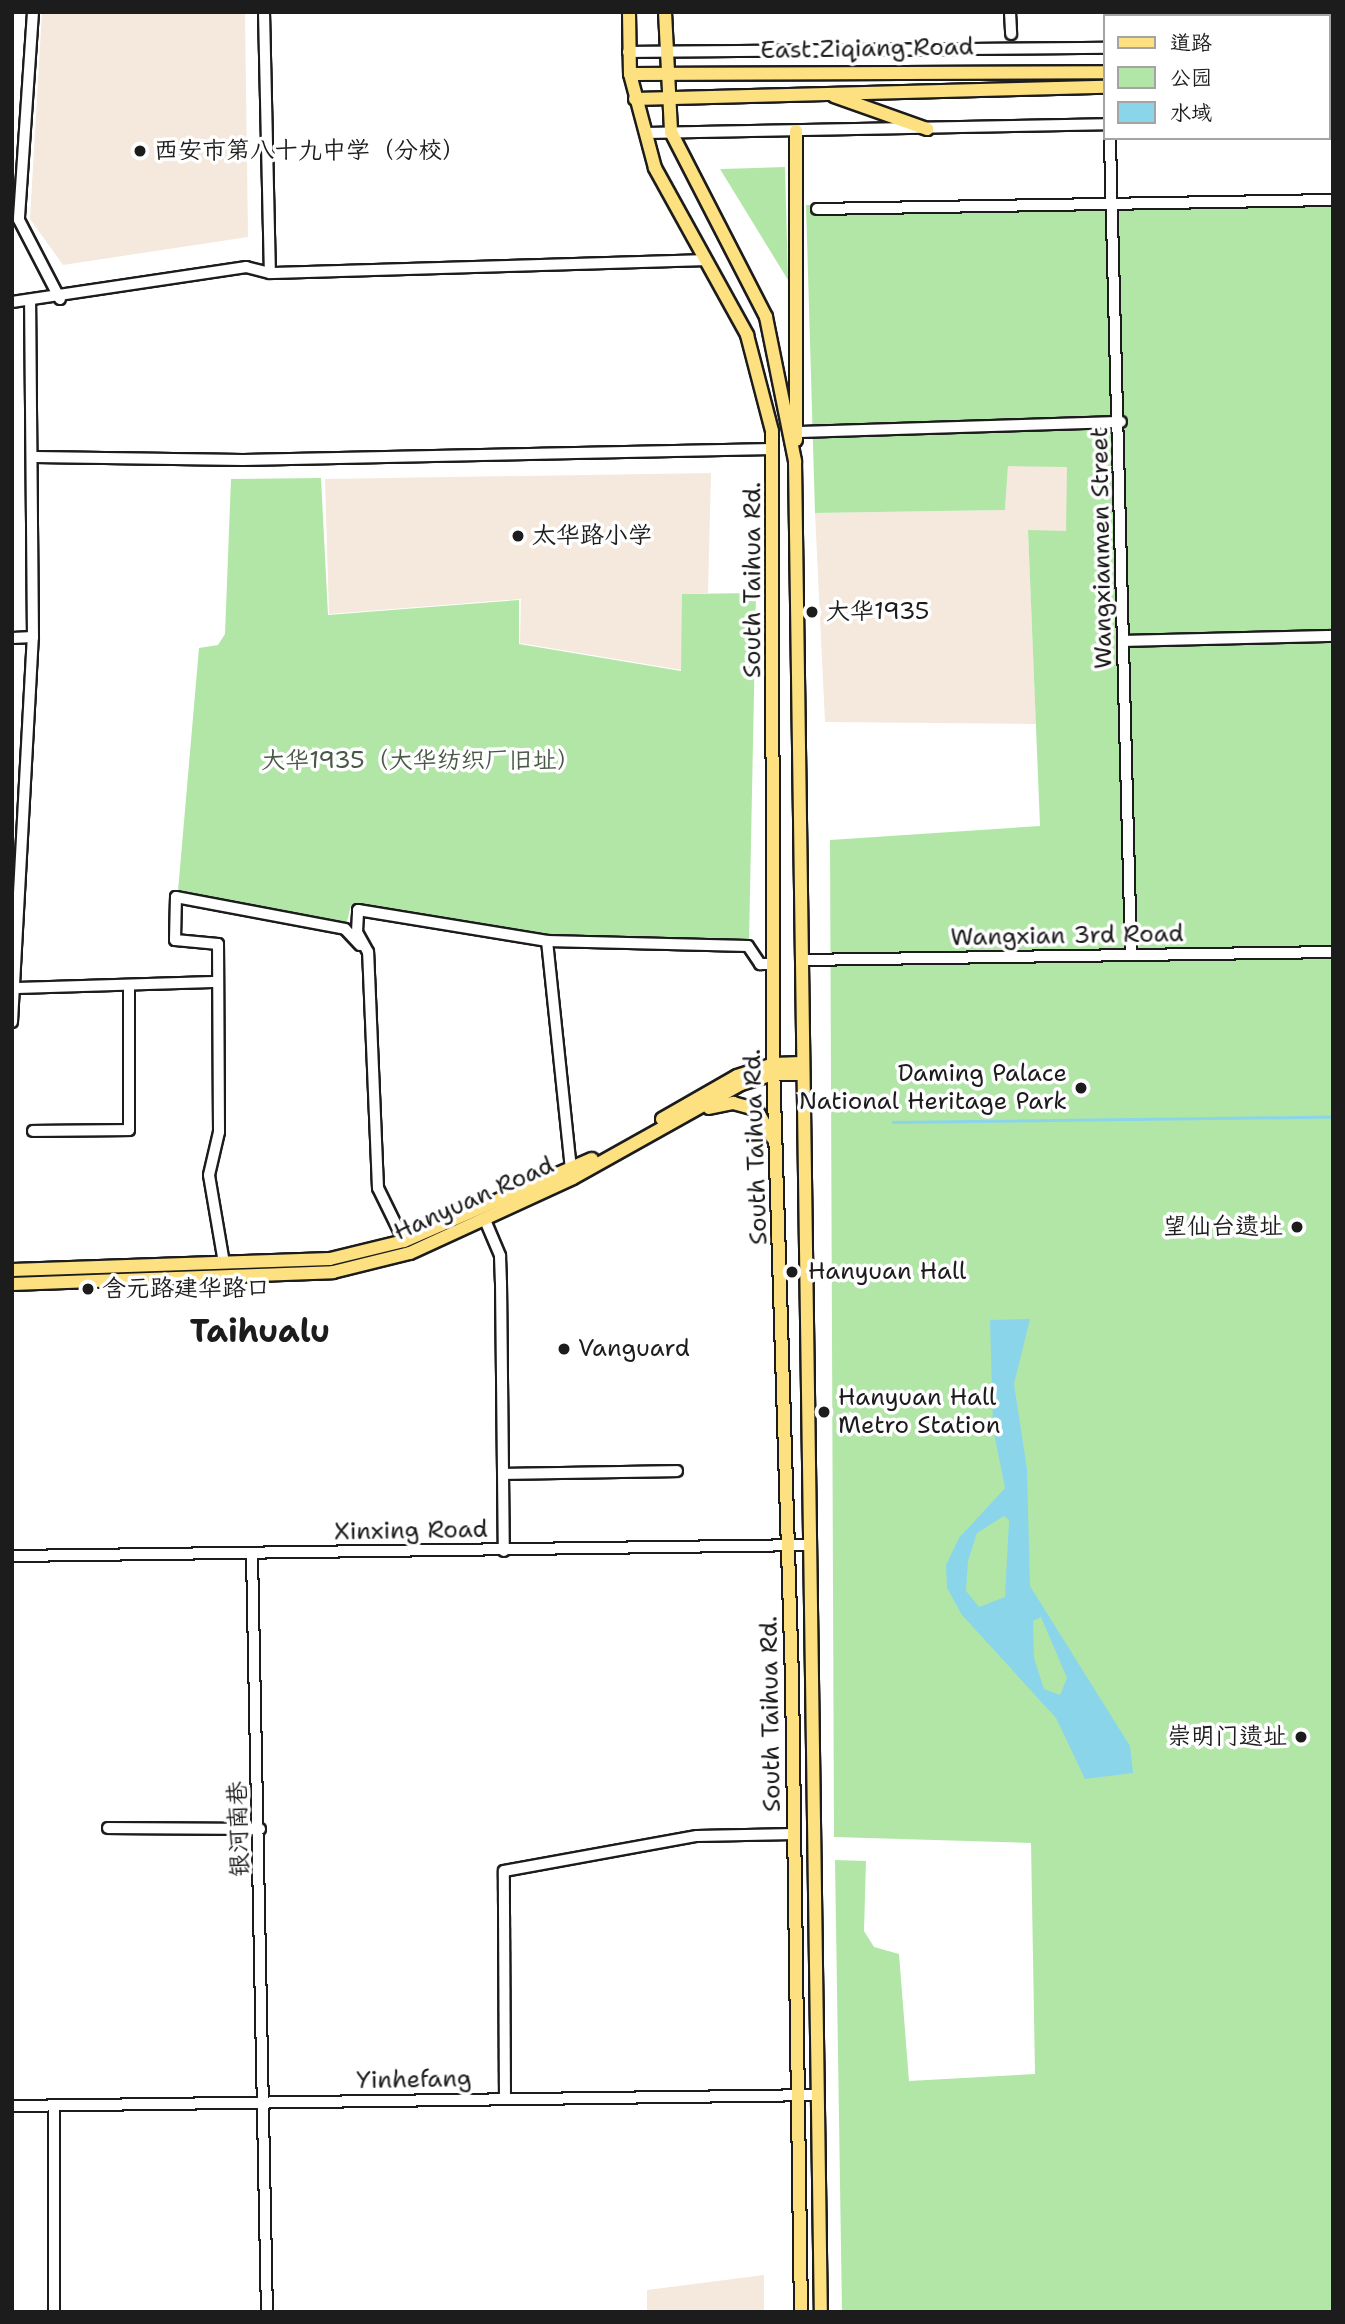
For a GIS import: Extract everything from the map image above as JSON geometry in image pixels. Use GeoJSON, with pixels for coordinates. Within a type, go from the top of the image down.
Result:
{"type":"FeatureCollection","features":[{"type":"Feature","properties":{"kind":"main road","name":"South Taihua Rd."},"geometry":{"type":"LineString","coordinates":[[629,12],[630,74],[646,133],[670,201],[757,360],[773,449],[774,1069],[794,1834],[801,2312]]}},
{"type":"Feature","properties":{"kind":"main road","name":"South Taihua Rd."},"geometry":{"type":"LineString","coordinates":[[665,12],[666,98],[671,132],[776,342],[795,461],[821,2312]]}},
{"type":"Feature","properties":{"kind":"main road","name":"East Ziqiang Road"},"geometry":{"type":"LineString","coordinates":[[630,74],[1104,72]]}},
{"type":"Feature","properties":{"kind":"main road","name":"East Ziqiang Road"},"geometry":{"type":"LineString","coordinates":[[635,99],[1104,87]]}},
{"type":"Feature","properties":{"kind":"main road"},"geometry":{"type":"LineString","coordinates":[[827,93],[927,129]]}},
{"type":"Feature","properties":{"kind":"main road"},"geometry":{"type":"LineString","coordinates":[[795,461],[796,131]]}},
{"type":"Feature","properties":{"kind":"main road","name":"Hanyuan Road"},"geometry":{"type":"LineString","coordinates":[[12,1284],[333,1272],[410,1253],[485,1220],[774,1069]]}},
{"type":"Feature","properties":{"kind":"main road","name":"Hanyuan Road"},"geometry":{"type":"LineString","coordinates":[[12,1270],[330,1259],[404,1241],[571,1168],[737,1076],[774,1069],[802,1069]]}},
{"type":"Feature","properties":{"kind":"main road"},"geometry":{"type":"LineString","coordinates":[[682,1118],[744,1104],[765,1119],[777,1150]]}},
{"type":"Feature","properties":{"kind":"street"},"geometry":{"type":"LineString","coordinates":[[33,12],[19,220],[60,299]]}},
{"type":"Feature","properties":{"kind":"street"},"geometry":{"type":"LineString","coordinates":[[264,12],[270,273]]}},
{"type":"Feature","properties":{"kind":"street"},"geometry":{"type":"LineString","coordinates":[[1010,12],[1010,34]]}},
{"type":"Feature","properties":{"kind":"street"},"geometry":{"type":"LineString","coordinates":[[628,52],[1104,48]]}},
{"type":"Feature","properties":{"kind":"street"},"geometry":{"type":"LineString","coordinates":[[646,133],[1104,124]]}},
{"type":"Feature","properties":{"kind":"street","name":"Wangxianmen Street"},"geometry":{"type":"LineString","coordinates":[[1110,141],[1110,204],[1121,422],[1131,954]]}},
{"type":"Feature","properties":{"kind":"street"},"geometry":{"type":"LineString","coordinates":[[817,209],[1333,200]]}},
{"type":"Feature","properties":{"kind":"street"},"geometry":{"type":"LineString","coordinates":[[12,302],[60,299],[246,267],[270,273],[703,260]]}},
{"type":"Feature","properties":{"kind":"street"},"geometry":{"type":"LineString","coordinates":[[12,1022],[16,899],[33,637],[35,457],[30,301]]}},
{"type":"Feature","properties":{"kind":"street"},"geometry":{"type":"LineString","coordinates":[[797,432],[1121,422]]}},
{"type":"Feature","properties":{"kind":"street"},"geometry":{"type":"LineString","coordinates":[[35,457],[243,460],[773,449]]}},
{"type":"Feature","properties":{"kind":"street"},"geometry":{"type":"LineString","coordinates":[[1126,641],[1333,636]]}},
{"type":"Feature","properties":{"kind":"street"},"geometry":{"type":"LineString","coordinates":[[12,639],[33,637]]}},
{"type":"Feature","properties":{"kind":"street"},"geometry":{"type":"LineString","coordinates":[[224,1263],[209,1175],[219,1132],[216,982],[218,944],[175,940],[176,897],[345,929],[368,952]]}},
{"type":"Feature","properties":{"kind":"street"},"geometry":{"type":"LineString","coordinates":[[404,1241],[378,1188],[368,952],[357,932],[358,910],[547,941],[748,946],[760,964],[774,964]]}},
{"type":"Feature","properties":{"kind":"street"},"geometry":{"type":"LineString","coordinates":[[547,941],[571,1168]]}},
{"type":"Feature","properties":{"kind":"street","name":"Wangxian 3rd Road"},"geometry":{"type":"LineString","coordinates":[[802,960],[1333,952]]}},
{"type":"Feature","properties":{"kind":"street"},"geometry":{"type":"LineString","coordinates":[[14,988],[216,982]]}},
{"type":"Feature","properties":{"kind":"street"},"geometry":{"type":"LineString","coordinates":[[33,1131],[129,1129],[129,985]]}},
{"type":"Feature","properties":{"kind":"street"},"geometry":{"type":"LineString","coordinates":[[485,1220],[500,1256],[504,1551]]}},
{"type":"Feature","properties":{"kind":"street"},"geometry":{"type":"LineString","coordinates":[[505,1474],[677,1471]]}},
{"type":"Feature","properties":{"kind":"street","name":"Xinxing Road"},"geometry":{"type":"LineString","coordinates":[[12,1556],[810,1545]]}},
{"type":"Feature","properties":{"kind":"street","name":"银河南巷"},"geometry":{"type":"LineString","coordinates":[[253,1553],[267,2312]]}},
{"type":"Feature","properties":{"kind":"street"},"geometry":{"type":"LineString","coordinates":[[108,1828],[260,1829]]}},
{"type":"Feature","properties":{"kind":"street"},"geometry":{"type":"LineString","coordinates":[[505,2099],[504,1871],[697,1836],[794,1834]]}},
{"type":"Feature","properties":{"kind":"street","name":"Yinhefang"},"geometry":{"type":"LineString","coordinates":[[12,2106],[816,2095]]}},
{"type":"Feature","properties":{"kind":"street"},"geometry":{"type":"LineString","coordinates":[[54,2105],[54,2312]]}},
{"type":"Feature","properties":{"kind":"shaded area","name":"西安市第八十九中学（分校）"},"geometry":{"type":"Polygon","coordinates":[[[42,12],[245,12],[248,237],[63,265],[30,219],[42,12]]]}},
{"type":"Feature","properties":{"kind":"shaded area"},"geometry":{"type":"Polygon","coordinates":[[[1008,466],[1067,466],[1067,531],[1028,531],[1036,724],[825,722],[815,513],[1005,510],[1008,466]]]}},
{"type":"Feature","properties":{"kind":"shaded area","name":"太华路小学"},"geometry":{"type":"Polygon","coordinates":[[[711,473],[708,593],[682,594],[682,670],[520,643],[521,599],[329,614],[325,479],[711,473]]]}},
{"type":"Feature","properties":{"kind":"shaded area"},"geometry":{"type":"Polygon","coordinates":[[[764,2275],[764,2312],[647,2312],[647,2290],[764,2275]]]}},
{"type":"Feature","properties":{"kind":"green space"},"geometry":{"type":"Polygon","coordinates":[[[785,167],[788,280],[720,169],[785,167]]]}},
{"type":"Feature","properties":{"kind":"green space","name":"Daming Palace National Heritage Park"},"geometry":{"type":"Polygon","coordinates":[[[1333,196],[1333,2312],[842,2312],[835,1860],[866,1861],[864,1931],[874,1947],[899,1954],[909,2081],[1035,2074],[1031,1843],[834,1837],[830,840],[1040,826],[1028,530],[1066,531],[1067,467],[1008,466],[1005,510],[815,513],[806,205],[1333,196]]]}},
{"type":"Feature","properties":{"kind":"green space","name":"大华1935（大华纺织厂旧址）"},"geometry":{"type":"Polygon","coordinates":[[[321,478],[328,615],[519,600],[519,644],[681,671],[682,594],[756,593],[749,942],[551,934],[351,905],[346,926],[178,891],[199,648],[218,645],[225,634],[231,479],[321,478]]]}},
{"type":"Feature","properties":{"kind":"water"},"geometry":{"type":"Polygon","coordinates":[[[1030,1319],[1014,1384],[1027,1469],[1030,1586],[1130,1746],[1133,1773],[1085,1779],[1056,1718],[962,1615],[947,1588],[946,1565],[959,1538],[1005,1488],[993,1428],[990,1320],[1030,1319]],[[1004,1516],[977,1533],[968,1561],[966,1591],[979,1607],[1005,1597],[1009,1520],[1004,1516]],[[1041,1617],[1033,1621],[1034,1658],[1044,1689],[1060,1695],[1067,1678],[1041,1617]]]}},
{"type":"Feature","properties":{"kind":"waterway"},"geometry":{"type":"LineString","coordinates":[[893,1122],[1333,1117]]}},
{"type":"Feature","properties":{"kind":"place","name":"西安市第八十九中学（分校）"},"geometry":{"type":"Point","coordinates":[140,151]}},
{"type":"Feature","properties":{"kind":"place","name":"太华路小学"},"geometry":{"type":"Point","coordinates":[518,536]}},
{"type":"Feature","properties":{"kind":"place","name":"大华1935"},"geometry":{"type":"Point","coordinates":[812,612]}},
{"type":"Feature","properties":{"kind":"place","name":"Daming Palace National Heritage Park"},"geometry":{"type":"Point","coordinates":[1081,1088]}},
{"type":"Feature","properties":{"kind":"place","name":"望仙台遗址"},"geometry":{"type":"Point","coordinates":[1297,1227]}},
{"type":"Feature","properties":{"kind":"place","name":"Hanyuan Hall"},"geometry":{"type":"Point","coordinates":[792,1272]}},
{"type":"Feature","properties":{"kind":"place","name":"含元路建华路口"},"geometry":{"type":"Point","coordinates":[88,1289]}},
{"type":"Feature","properties":{"kind":"place","name":"Vanguard"},"geometry":{"type":"Point","coordinates":[564,1349]}},
{"type":"Feature","properties":{"kind":"place","name":"Hanyuan Hall Metro Station"},"geometry":{"type":"Point","coordinates":[824,1412]}},
{"type":"Feature","properties":{"kind":"place","name":"崇明门遗址"},"geometry":{"type":"Point","coordinates":[1301,1737]}},
{"type":"Feature","properties":{"kind":"district","name":"Taihualu"},"geometry":{"type":"Point","coordinates":[260,1331]}}]}
